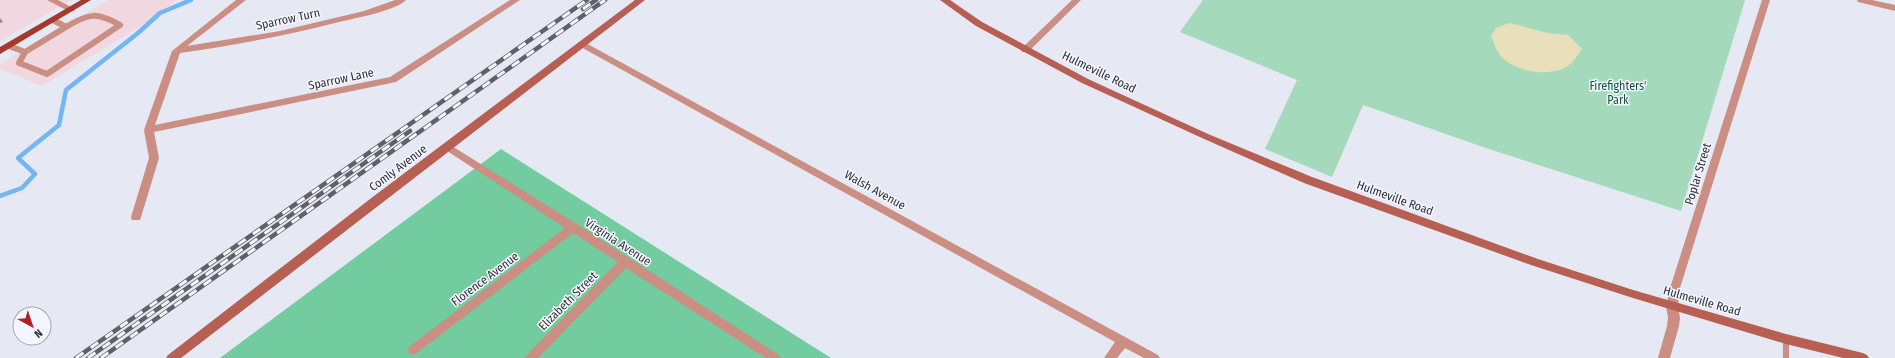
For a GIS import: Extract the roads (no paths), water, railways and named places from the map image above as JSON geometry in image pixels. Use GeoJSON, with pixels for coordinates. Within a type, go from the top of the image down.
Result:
{"type":"FeatureCollection","features":[{"type":"Feature","properties":{"kind":"main road"},"geometry":{"type":"LineString","coordinates":[[0,51],[87,0]]}},
{"type":"Feature","properties":{"kind":"street"},"geometry":{"type":"LineString","coordinates":[[51,0],[71,10]]}},
{"type":"Feature","properties":{"kind":"street"},"geometry":{"type":"LineString","coordinates":[[136,217],[154,158],[149,130],[176,51],[232,5],[242,0]]}},
{"type":"Feature","properties":{"kind":"street","name":"Sparrow Turn"},"geometry":{"type":"LineString","coordinates":[[176,51],[262,38],[316,26],[387,7],[402,0]]}},
{"type":"Feature","properties":{"kind":"street","name":"Sparrow Lane"},"geometry":{"type":"LineString","coordinates":[[149,130],[393,80],[516,0]]}},
{"type":"Feature","properties":{"kind":"street","name":"Comly Avenue"},"geometry":{"type":"LineString","coordinates":[[172,358],[641,0]]}},
{"type":"Feature","properties":{"kind":"street","name":"Hulmeville Road"},"geometry":{"type":"LineString","coordinates":[[944,0],[979,24],[1085,81],[1205,136],[1308,180],[1535,262],[1672,306],[1786,339],[1863,358]]}},
{"type":"Feature","properties":{"kind":"street"},"geometry":{"type":"LineString","coordinates":[[1025,50],[1077,0]]}},
{"type":"Feature","properties":{"kind":"street","name":"Poplar Street"},"geometry":{"type":"LineString","coordinates":[[1664,358],[1673,326],[1674,318],[1672,306],[1675,288],[1747,55],[1766,0]]}},
{"type":"Feature","properties":{"kind":"street"},"geometry":{"type":"LineString","coordinates":[[1861,0],[1895,8]]}},
{"type":"Feature","properties":{"kind":"street","name":"Walsh Avenue"},"geometry":{"type":"LineString","coordinates":[[582,44],[1154,358]]}},
{"type":"Feature","properties":{"kind":"street","name":"Virginia Avenue"},"geometry":{"type":"LineString","coordinates":[[447,147],[775,358]]}},
{"type":"Feature","properties":{"kind":"street","name":"Florence Avenue"},"geometry":{"type":"LineString","coordinates":[[413,350],[573,228]]}},
{"type":"Feature","properties":{"kind":"street","name":"Elizabeth Street"},"geometry":{"type":"LineString","coordinates":[[530,358],[626,262]]}},
{"type":"Feature","properties":{"kind":"street"},"geometry":{"type":"LineString","coordinates":[[1110,358],[1123,341]]}},
{"type":"Feature","properties":{"kind":"lane"},"geometry":{"type":"LineString","coordinates":[[102,15],[120,25],[47,74],[19,63],[25,52],[85,16],[102,15]]}},
{"type":"Feature","properties":{"kind":"lane"},"geometry":{"type":"LineString","coordinates":[[53,20],[66,27]]}},
{"type":"Feature","properties":{"kind":"lane"},"geometry":{"type":"LineString","coordinates":[[9,46],[25,52]]}},
{"type":"Feature","properties":{"kind":"lane"},"geometry":{"type":"LineString","coordinates":[[1786,339],[1786,358]]}},
{"type":"Feature","properties":{"kind":"waterway"},"geometry":{"type":"LineString","coordinates":[[0,196],[22,188],[35,174],[18,158],[59,125],[66,90],[138,33],[160,13],[191,0]]}},
{"type":"Feature","properties":{"kind":"railway"},"geometry":{"type":"LineString","coordinates":[[76,358],[587,0]]}},
{"type":"Feature","properties":{"kind":"railway"},"geometry":{"type":"LineString","coordinates":[[583,9],[596,0]]}},
{"type":"Feature","properties":{"kind":"railway"},"geometry":{"type":"LineString","coordinates":[[101,358],[605,0]]}},
{"type":"Feature","properties":{"kind":"railway"},"geometry":{"type":"LineString","coordinates":[[88,358],[410,131]]}},
{"type":"Feature","properties":{"kind":"park label","name":"Firefighters' Park"},"geometry":{"type":"Point","coordinates":[1618,93]}}]}
